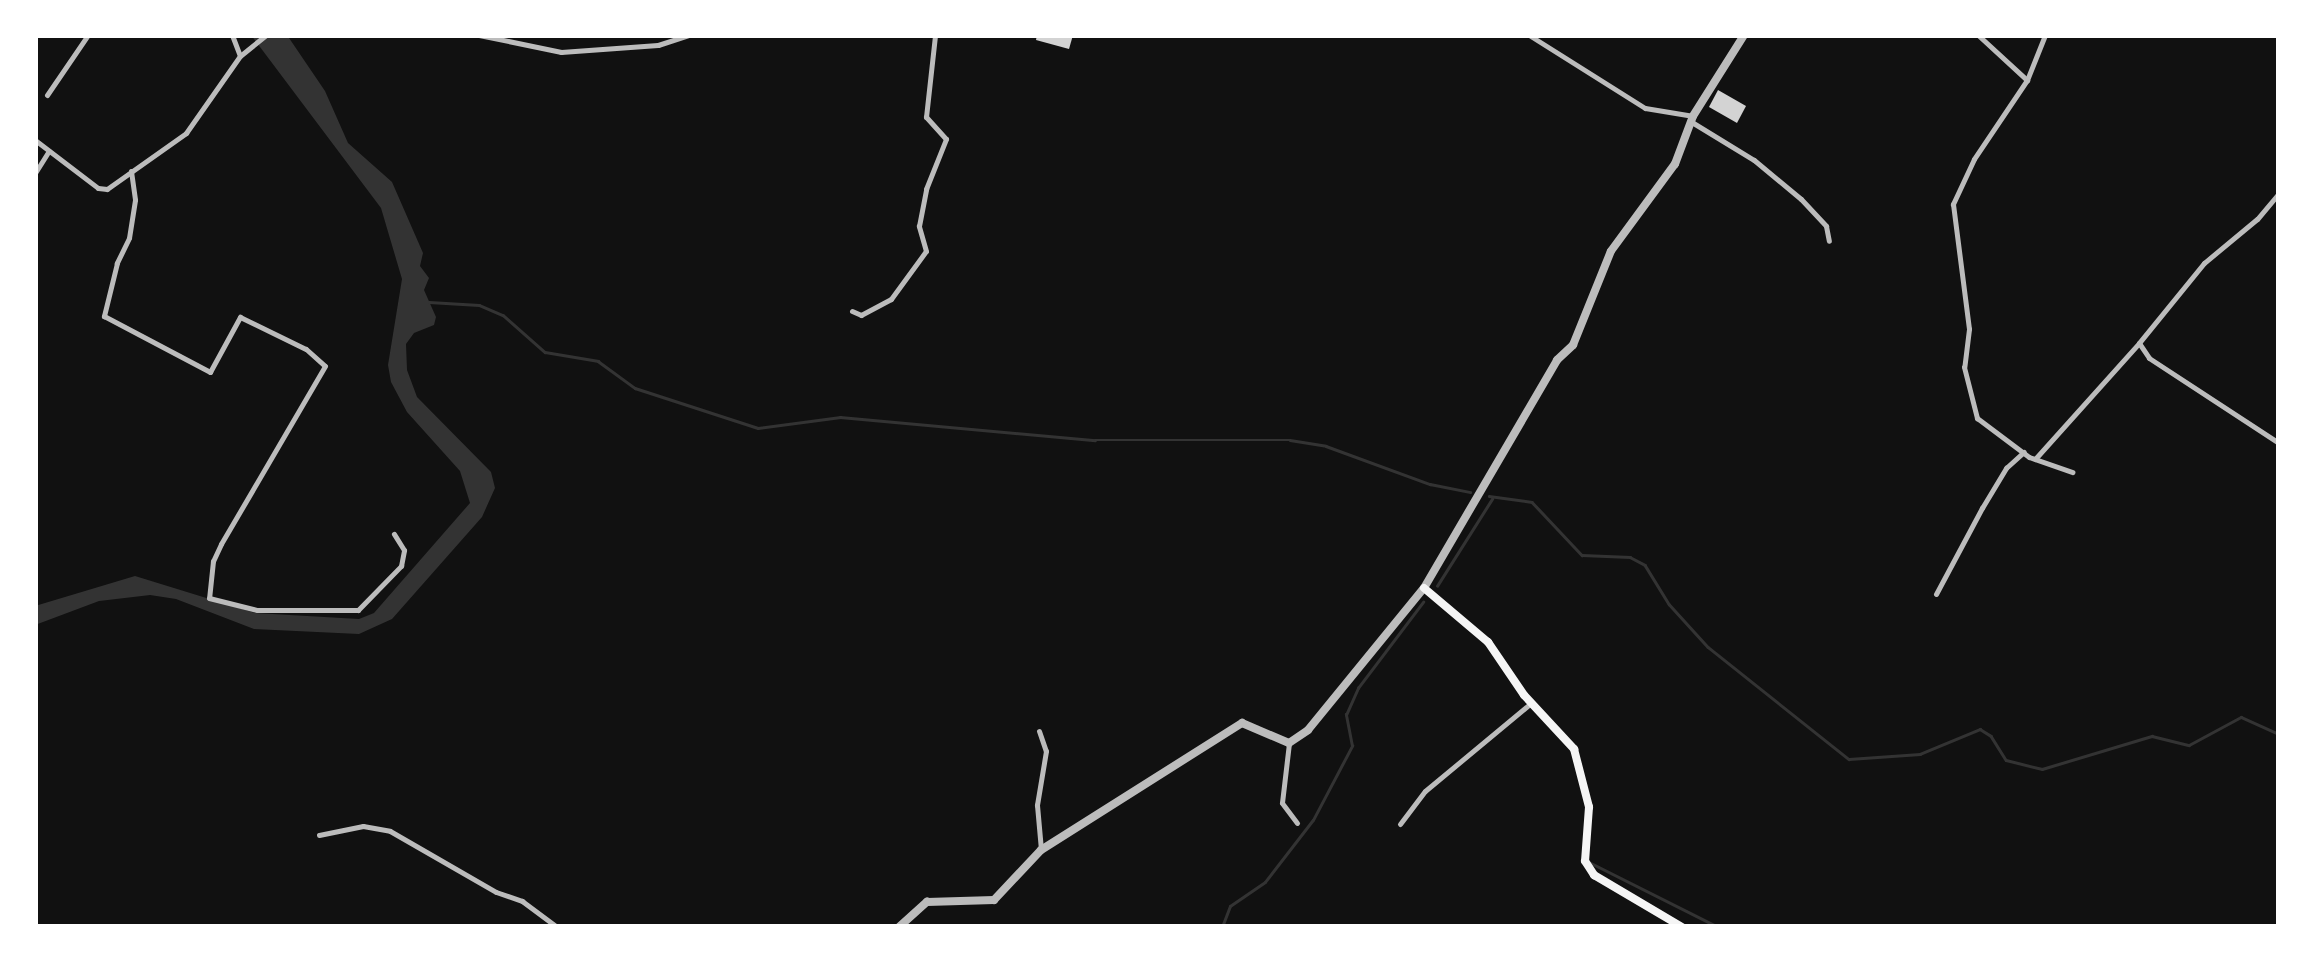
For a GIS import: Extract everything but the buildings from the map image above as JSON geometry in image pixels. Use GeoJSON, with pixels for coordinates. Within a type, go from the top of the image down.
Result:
{"type":"FeatureCollection","features":[{"type":"Feature","properties":{"kind":"main road"},"geometry":{"type":"LineString","coordinates":[[1424,588],[1488,642],[1531,702],[1574,749],[1589,807],[1586,861],[1594,876],[1670,924],[1682,927]]}},
{"type":"Feature","properties":{"kind":"street"},"geometry":{"type":"LineString","coordinates":[[47,95],[88,35]]}},
{"type":"Feature","properties":{"kind":"street"},"geometry":{"type":"LineString","coordinates":[[232,35],[240,56]]}},
{"type":"Feature","properties":{"kind":"street"},"geometry":{"type":"LineString","coordinates":[[35,140],[98,188],[107,188],[186,133],[240,56],[266,35]]}},
{"type":"Feature","properties":{"kind":"street"},"geometry":{"type":"LineString","coordinates":[[479,35],[562,52],[658,45],[688,35]]}},
{"type":"Feature","properties":{"kind":"street"},"geometry":{"type":"LineString","coordinates":[[852,312],[862,315],[891,299],[926,251],[919,226],[926,189],[946,139],[926,118],[935,35]]}},
{"type":"Feature","properties":{"kind":"street"},"geometry":{"type":"LineString","coordinates":[[1529,35],[1644,108],[1692,119],[1754,160],[1801,199],[1826,226],[1828,241]]}},
{"type":"Feature","properties":{"kind":"street"},"geometry":{"type":"LineString","coordinates":[[1297,823],[1282,803],[1289,744],[1308,730],[1424,588],[1557,360],[1573,344],[1611,250],[1675,164],[1692,119],[1744,35]]}},
{"type":"Feature","properties":{"kind":"street"},"geometry":{"type":"LineString","coordinates":[[1978,35],[2027,80]]}},
{"type":"Feature","properties":{"kind":"street"},"geometry":{"type":"LineString","coordinates":[[2045,35],[2027,80],[1974,159],[1953,204],[1970,330],[1964,366],[1977,418],[1988,430],[2035,460],[2072,472]]}},
{"type":"Feature","properties":{"kind":"street"},"geometry":{"type":"LineString","coordinates":[[35,173],[49,151]]}},
{"type":"Feature","properties":{"kind":"street"},"geometry":{"type":"LineString","coordinates":[[132,171],[135,200],[129,238],[117,263],[104,316],[210,372],[240,317],[306,349],[325,366],[221,544],[213,561],[209,598],[257,610],[358,610],[402,566],[404,550],[394,534]]}},
{"type":"Feature","properties":{"kind":"street"},"geometry":{"type":"LineString","coordinates":[[2035,460],[2204,263],[2257,219],[2279,193]]}},
{"type":"Feature","properties":{"kind":"street"},"geometry":{"type":"LineString","coordinates":[[2139,343],[2150,358],[2279,444]]}},
{"type":"Feature","properties":{"kind":"street"},"geometry":{"type":"LineString","coordinates":[[1936,594],[2006,468],[2024,452]]}},
{"type":"Feature","properties":{"kind":"street"},"geometry":{"type":"LineString","coordinates":[[1400,824],[1426,791],[1531,702]]}},
{"type":"Feature","properties":{"kind":"street"},"geometry":{"type":"LineString","coordinates":[[899,927],[927,902],[994,900],[1041,850],[1242,723],[1289,744]]}},
{"type":"Feature","properties":{"kind":"street"},"geometry":{"type":"LineString","coordinates":[[1040,731],[1046,750],[1037,805],[1041,850]]}},
{"type":"Feature","properties":{"kind":"street"},"geometry":{"type":"LineString","coordinates":[[318,835],[363,826],[390,831],[496,892],[522,901],[557,927]]}},
{"type":"Feature","properties":{"kind":"shaded area"},"geometry":{"type":"Polygon","coordinates":[[[251,35],[287,35],[325,91],[348,143],[392,182],[423,253],[420,266],[429,278],[424,290],[436,317],[434,325],[414,333],[406,344],[407,370],[417,397],[491,472],[495,488],[482,517],[392,619],[359,634],[254,629],[176,599],[150,595],[99,601],[35,625],[35,606],[135,576],[255,613],[359,619],[374,613],[470,503],[460,471],[407,412],[391,382],[388,365],[402,279],[381,208],[251,35]]]}},
{"type":"Feature","properties":{"kind":"waterway"},"geometry":{"type":"LineString","coordinates":[[429,302],[479,305],[503,315],[545,352],[598,361],[635,388],[758,428],[840,417],[1095,440],[1290,440],[1326,446],[1430,484],[1470,492]]}},
{"type":"Feature","properties":{"kind":"waterway"},"geometry":{"type":"LineString","coordinates":[[1489,496],[1532,502],[1582,555],[1630,557],[1645,565],[1669,604],[1708,647],[1849,759],[1920,754],[1980,729],[1991,736],[2006,760],[2042,769],[2152,736],[2189,745],[2241,717],[2279,734]]}},
{"type":"Feature","properties":{"kind":"waterway"},"geometry":{"type":"LineString","coordinates":[[1437,586],[1492,499]]}},
{"type":"Feature","properties":{"kind":"waterway"},"geometry":{"type":"LineString","coordinates":[[1222,927],[1230,906],[1265,882],[1313,820],[1352,746],[1346,715],[1358,688],[1423,602]]}},
{"type":"Feature","properties":{"kind":"waterway"},"geometry":{"type":"LineString","coordinates":[[1589,862],[1718,927]]}}]}
